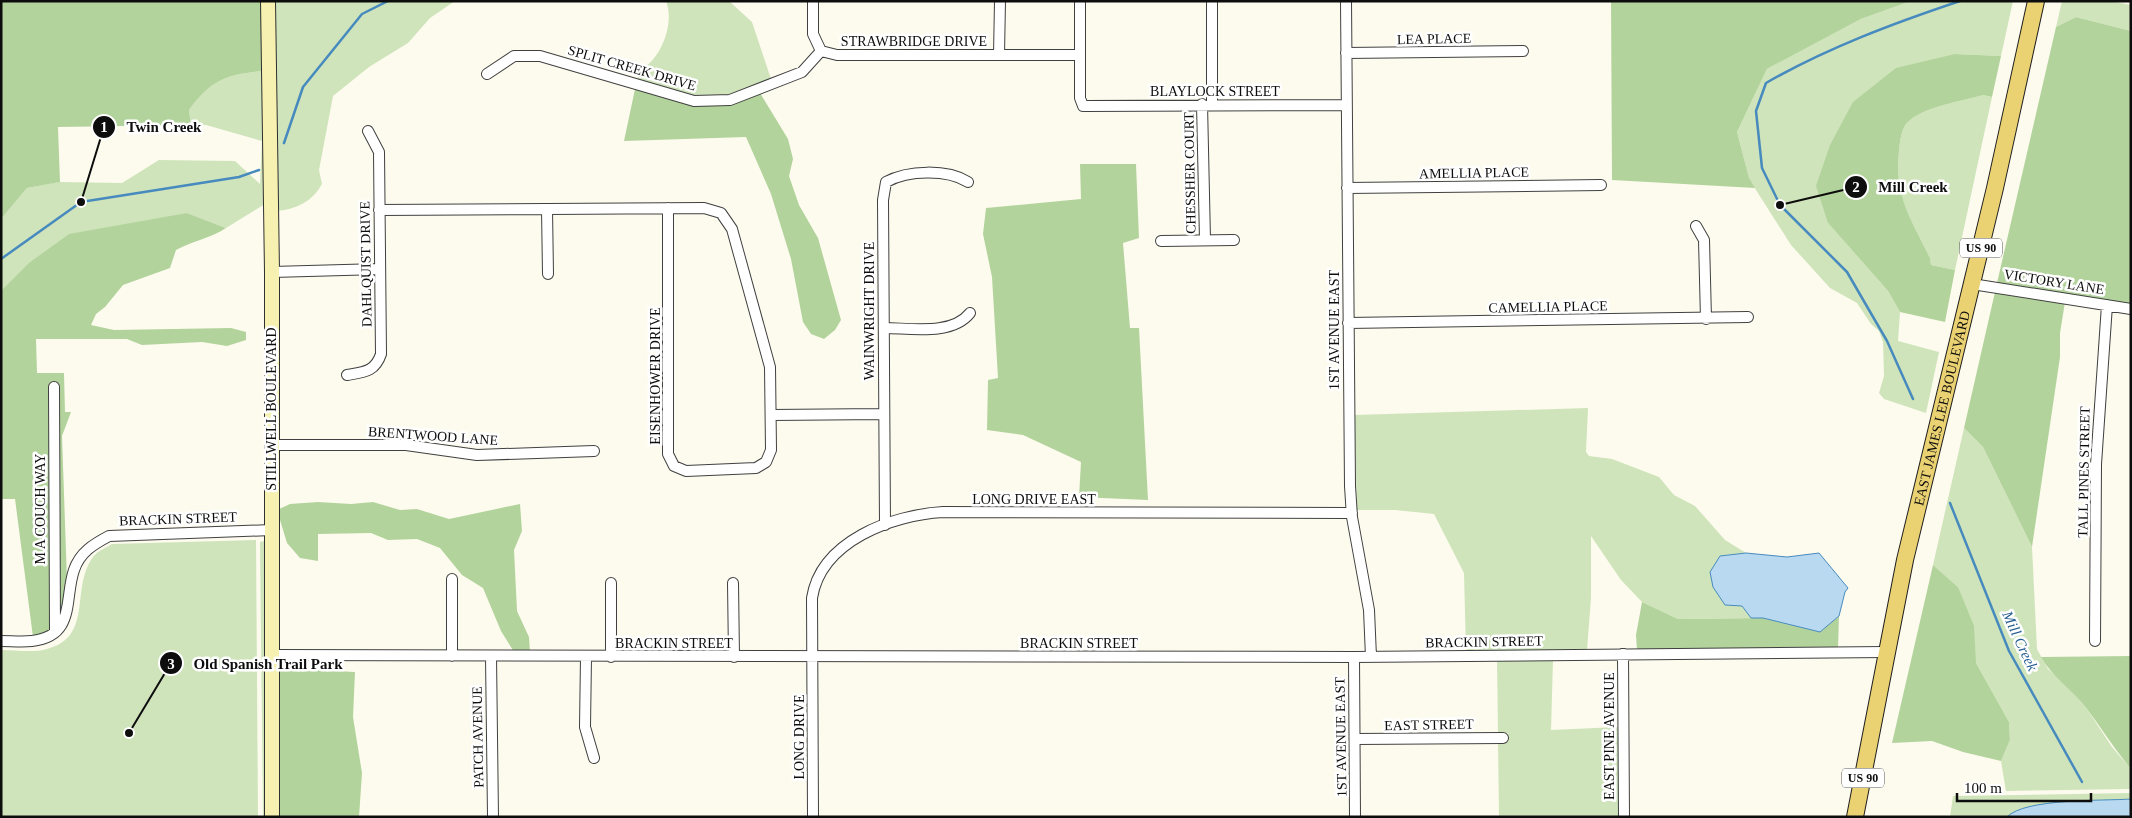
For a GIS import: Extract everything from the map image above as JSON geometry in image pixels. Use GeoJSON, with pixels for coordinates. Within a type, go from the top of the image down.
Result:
{"type":"FeatureCollection","features":[{"type":"Feature","properties":{"kind":"main road","name":"EAST JAMES LEE BOULEVARD"},"geometry":{"type":"LineString","coordinates":[[1855,817],[1886,652],[1906,560],[1972,284],[2036,1]]}},
{"type":"Feature","properties":{"kind":"street","name":"STILLWELL BOULEVARD"},"geometry":{"type":"LineString","coordinates":[[268,1],[272,272],[270,445],[272,817]]}},
{"type":"Feature","properties":{"kind":"street","name":"STRAWBRIDGE DRIVE"},"geometry":{"type":"LineString","coordinates":[[813,1],[813,34],[821,51],[837,55],[1080,55]]}},
{"type":"Feature","properties":{"kind":"street","name":"STRAWBRIDGE DRIVE"},"geometry":{"type":"LineString","coordinates":[[1000,1],[1000,55]]}},
{"type":"Feature","properties":{"kind":"street"},"geometry":{"type":"LineString","coordinates":[[1080,1],[1080,55]]}},
{"type":"Feature","properties":{"kind":"street","name":"CHESSHER COURT"},"geometry":{"type":"LineString","coordinates":[[1205,240],[1207,104],[1212,1]]}},
{"type":"Feature","properties":{"kind":"street","name":"1ST AVENUE EAST"},"geometry":{"type":"LineString","coordinates":[[1346,1],[1348,323],[1352,513],[1369,610],[1371,657]]}},
{"type":"Feature","properties":{"kind":"street","name":"SPLIT CREEK DRIVE"},"geometry":{"type":"LineString","coordinates":[[487,74],[514,56],[540,56],[694,102],[730,100],[802,72],[821,51]]}},
{"type":"Feature","properties":{"kind":"street","name":"LEA PLACE"},"geometry":{"type":"LineString","coordinates":[[1346,54],[1523,51]]}},
{"type":"Feature","properties":{"kind":"street","name":"BLAYLOCK STREET"},"geometry":{"type":"LineString","coordinates":[[1080,55],[1080,98],[1083,106],[1207,104],[1346,105]]}},
{"type":"Feature","properties":{"kind":"street","name":"DAHLQUIST DRIVE"},"geometry":{"type":"LineString","coordinates":[[347,375],[368,372],[378,364],[381,354],[378,152],[368,131]]}},
{"type":"Feature","properties":{"kind":"street","name":"WAINWRIGHT DRIVE"},"geometry":{"type":"LineString","coordinates":[[884,525],[882,414],[884,328],[883,200],[886,182],[898,176],[946,173],[959,176],[968,182]]}},
{"type":"Feature","properties":{"kind":"street","name":"AMELLIA PLACE"},"geometry":{"type":"LineString","coordinates":[[1347,188],[1601,185]]}},
{"type":"Feature","properties":{"kind":"street","name":"EISENHOWER DRIVE"},"geometry":{"type":"LineString","coordinates":[[379,210],[668,208],[704,208],[721,213],[732,229],[770,368],[771,450],[766,462],[756,468],[686,471],[674,466],[668,454],[668,208]]}},
{"type":"Feature","properties":{"kind":"street"},"geometry":{"type":"LineString","coordinates":[[547,209],[548,274]]}},
{"type":"Feature","properties":{"kind":"street"},"geometry":{"type":"LineString","coordinates":[[1696,226],[1704,240],[1706,318]]}},
{"type":"Feature","properties":{"kind":"street","name":"CHESSHER COURT"},"geometry":{"type":"LineString","coordinates":[[1161,241],[1234,240]]}},
{"type":"Feature","properties":{"kind":"street"},"geometry":{"type":"LineString","coordinates":[[272,272],[380,269]]}},
{"type":"Feature","properties":{"kind":"street","name":"VICTORY LANE"},"geometry":{"type":"LineString","coordinates":[[1972,284],[2131,309]]}},
{"type":"Feature","properties":{"kind":"street","name":"TALL PINES STREET"},"geometry":{"type":"LineString","coordinates":[[2095,641],[2096,464],[2107,305]]}},
{"type":"Feature","properties":{"kind":"street"},"geometry":{"type":"LineString","coordinates":[[884,328],[949,327],[963,321],[970,313]]}},
{"type":"Feature","properties":{"kind":"street","name":"CAMELLIA PLACE"},"geometry":{"type":"LineString","coordinates":[[1348,323],[1748,317]]}},
{"type":"Feature","properties":{"kind":"street","name":"M A COUCH WAY"},"geometry":{"type":"LineString","coordinates":[[54,387],[55,632]]}},
{"type":"Feature","properties":{"kind":"street"},"geometry":{"type":"LineString","coordinates":[[771,415],[882,414]]}},
{"type":"Feature","properties":{"kind":"street","name":"BRENTWOOD LANE"},"geometry":{"type":"LineString","coordinates":[[270,445],[406,446],[477,455],[594,451]]}},
{"type":"Feature","properties":{"kind":"street","name":"LONG DRIVE EAST"},"geometry":{"type":"LineString","coordinates":[[812,657],[812,598],[821,572],[832,558],[851,543],[884,525],[922,514],[943,512],[1352,513]]}},
{"type":"Feature","properties":{"kind":"street","name":"BRACKIN STREET"},"geometry":{"type":"LineString","coordinates":[[55,632],[67,614],[74,570],[80,557],[98,542],[110,536],[123,534],[271,530]]}},
{"type":"Feature","properties":{"kind":"street"},"geometry":{"type":"LineString","coordinates":[[452,579],[452,656]]}},
{"type":"Feature","properties":{"kind":"street"},"geometry":{"type":"LineString","coordinates":[[611,583],[612,657]]}},
{"type":"Feature","properties":{"kind":"street"},"geometry":{"type":"LineString","coordinates":[[734,583],[734,657]]}},
{"type":"Feature","properties":{"kind":"street"},"geometry":{"type":"LineString","coordinates":[[1,642],[32,641],[55,632]]}},
{"type":"Feature","properties":{"kind":"street","name":"BRACKIN STREET"},"geometry":{"type":"LineString","coordinates":[[271,655],[1371,657],[1886,652]]}},
{"type":"Feature","properties":{"kind":"street","name":"EAST PINE AVENUE"},"geometry":{"type":"LineString","coordinates":[[1623,654],[1624,817]]}},
{"type":"Feature","properties":{"kind":"street","name":"PATCH AVENUE"},"geometry":{"type":"LineString","coordinates":[[491,656],[493,817]]}},
{"type":"Feature","properties":{"kind":"street"},"geometry":{"type":"LineString","coordinates":[[586,657],[585,727],[594,758]]}},
{"type":"Feature","properties":{"kind":"street","name":"LONG DRIVE"},"geometry":{"type":"LineString","coordinates":[[812,657],[813,817]]}},
{"type":"Feature","properties":{"kind":"street","name":"1ST AVENUE EAST"},"geometry":{"type":"LineString","coordinates":[[1354,657],[1355,817]]}},
{"type":"Feature","properties":{"kind":"street","name":"EAST STREET"},"geometry":{"type":"LineString","coordinates":[[1354,739],[1503,738]]}},
{"type":"Feature","properties":{"kind":"green space"},"geometry":{"type":"Polygon","coordinates":[[[1,1],[263,1],[263,71],[239,74],[220,80],[212,85],[189,110],[191,125],[58,127],[60,182],[27,188],[1,219],[1,1]]]}},
{"type":"Feature","properties":{"kind":"green space"},"geometry":{"type":"Polygon","coordinates":[[[273,1],[455,1],[430,18],[408,43],[369,67],[333,96],[319,170],[322,184],[309,200],[290,209],[275,211],[273,1]]]}},
{"type":"Feature","properties":{"kind":"green space"},"geometry":{"type":"Polygon","coordinates":[[[666,1],[729,1],[752,22],[771,79],[728,96],[695,97],[637,80],[640,70],[654,58],[664,40],[669,20],[666,1]]]}},
{"type":"Feature","properties":{"kind":"green space"},"geometry":{"type":"Polygon","coordinates":[[[1611,1],[1911,1],[1861,19],[1767,69],[1737,132],[1749,178],[1755,188],[1612,180],[1611,1]]]}},
{"type":"Feature","properties":{"kind":"green space"},"geometry":{"type":"Polygon","coordinates":[[[1911,1],[2013,1],[2001,56],[1955,54],[1828,223],[1888,291],[1900,312],[1898,341],[1939,352],[1926,413],[1884,399],[1879,393],[1884,376],[1883,342],[1879,331],[1871,324],[1857,303],[1830,288],[1791,245],[1749,179],[1737,132],[1767,69],[1861,19],[1911,1]]]}},
{"type":"Feature","properties":{"kind":"green space"},"geometry":{"type":"Polygon","coordinates":[[[2062,1],[2110,1],[2131,5],[2131,31],[2076,17],[2056,27],[2062,1]]]}},
{"type":"Feature","properties":{"kind":"green space"},"geometry":{"type":"Polygon","coordinates":[[[2076,17],[2131,31],[2131,305],[1997,283],[2056,27],[2076,17]]]}},
{"type":"Feature","properties":{"kind":"green space"},"geometry":{"type":"Polygon","coordinates":[[[1955,54],[2001,56],[1992,97],[1983,95],[1933,108],[1908,122],[1902,131],[1898,167],[1899,181],[1906,207],[1930,258],[1931,265],[1955,270],[1945,322],[1900,312],[1888,291],[1828,223],[1816,186],[1830,145],[1853,102],[1896,68],[1955,54]]]}},
{"type":"Feature","properties":{"kind":"green space"},"geometry":{"type":"Polygon","coordinates":[[[263,71],[265,204],[226,228],[187,213],[7,286],[1,291],[1,219],[27,188],[59,182],[122,183],[159,160],[235,161],[260,184],[262,141],[206,125],[191,125],[189,110],[212,85],[220,80],[239,74],[263,71]]]}},
{"type":"Feature","properties":{"kind":"green space"},"geometry":{"type":"Polygon","coordinates":[[[635,89],[694,106],[760,93],[788,139],[793,159],[789,176],[799,205],[818,238],[841,320],[835,330],[824,339],[811,334],[803,322],[791,259],[771,194],[746,137],[624,141],[635,89]]]}},
{"type":"Feature","properties":{"kind":"green space"},"geometry":{"type":"Polygon","coordinates":[[[1983,95],[1992,97],[1955,270],[1931,265],[1930,258],[1906,207],[1899,182],[1898,167],[1902,131],[1908,122],[1923,112],[1983,95]]]}},
{"type":"Feature","properties":{"kind":"green space"},"geometry":{"type":"Polygon","coordinates":[[[1080,164],[1136,164],[1139,238],[1123,243],[1130,328],[1139,328],[1148,500],[1079,497],[1081,462],[1023,435],[987,430],[988,380],[998,378],[992,277],[983,234],[986,208],[1081,199],[1080,164]]]}},
{"type":"Feature","properties":{"kind":"green space"},"geometry":{"type":"Polygon","coordinates":[[[187,213],[226,228],[176,250],[170,268],[123,285],[105,307],[96,314],[91,325],[114,330],[231,328],[246,332],[246,340],[227,346],[202,342],[142,345],[127,339],[36,339],[37,373],[64,373],[65,412],[71,412],[62,436],[67,581],[60,618],[59,383],[49,383],[50,630],[33,637],[15,499],[1,499],[1,291],[29,263],[69,234],[187,213]]]}},
{"type":"Feature","properties":{"kind":"green space"},"geometry":{"type":"Polygon","coordinates":[[[1995,292],[2065,302],[2060,333],[2060,357],[2032,547],[1983,447],[1964,428],[1995,292]]]}},
{"type":"Feature","properties":{"kind":"green space"},"geometry":{"type":"Polygon","coordinates":[[[1588,408],[1586,452],[1589,456],[1612,459],[1659,477],[1674,495],[1695,506],[1725,540],[1746,553],[1727,555],[1742,606],[1751,618],[1678,619],[1642,602],[1621,580],[1591,536],[1591,598],[1587,650],[1466,652],[1464,573],[1434,514],[1395,510],[1357,510],[1354,415],[1588,408]]]}},
{"type":"Feature","properties":{"kind":"green space"},"geometry":{"type":"Polygon","coordinates":[[[1964,428],[1983,447],[2032,547],[2037,649],[2048,669],[2070,689],[2087,709],[2112,747],[2131,769],[2131,789],[2006,791],[2001,761],[2010,740],[2009,722],[1976,663],[1958,587],[1933,565],[1964,428]]]}},
{"type":"Feature","properties":{"kind":"green space"},"geometry":{"type":"Polygon","coordinates":[[[318,502],[351,504],[373,502],[400,510],[417,509],[449,519],[520,504],[522,531],[514,550],[517,611],[529,637],[530,652],[514,652],[501,631],[483,588],[462,575],[440,548],[417,539],[388,540],[371,533],[318,534],[318,561],[300,558],[287,543],[277,510],[290,504],[318,502]]]}},
{"type":"Feature","properties":{"kind":"green space"},"geometry":{"type":"Polygon","coordinates":[[[256,540],[258,817],[1,817],[1,650],[42,650],[62,643],[71,634],[76,623],[86,569],[99,551],[112,544],[256,540]]]}},
{"type":"Feature","properties":{"kind":"green space"},"geometry":{"type":"Polygon","coordinates":[[[264,541],[266,578],[267,817],[263,817],[260,542],[264,541]]]}},
{"type":"Feature","properties":{"kind":"green space"},"geometry":{"type":"Polygon","coordinates":[[[1933,565],[1958,587],[1974,626],[1976,663],[2009,722],[2010,740],[2001,761],[1963,752],[1932,741],[1892,743],[1933,565]]]}},
{"type":"Feature","properties":{"kind":"green space"},"geometry":{"type":"Polygon","coordinates":[[[1642,602],[1678,619],[1763,618],[1820,632],[1839,616],[1838,648],[1637,650],[1636,635],[1642,602]]]}},
{"type":"Feature","properties":{"kind":"green space"},"geometry":{"type":"Polygon","coordinates":[[[2131,656],[2131,769],[2087,709],[2051,671],[2041,657],[2131,656]]]}},
{"type":"Feature","properties":{"kind":"green space"},"geometry":{"type":"Polygon","coordinates":[[[1497,660],[1553,660],[1551,730],[1618,727],[1618,817],[1499,817],[1498,742],[1508,742],[1508,733],[1498,733],[1497,660]]]}},
{"type":"Feature","properties":{"kind":"green space"},"geometry":{"type":"Polygon","coordinates":[[[277,668],[355,672],[353,717],[362,773],[359,817],[278,817],[277,668]]]}},
{"type":"Feature","properties":{"kind":"green space"},"geometry":{"type":"Polygon","coordinates":[[[2131,793],[2131,817],[1950,817],[1953,796],[2131,793]]]}},
{"type":"Feature","properties":{"kind":"water"},"geometry":{"type":"Polygon","coordinates":[[[1746,553],[1787,557],[1819,553],[1848,588],[1845,592],[1839,616],[1820,632],[1763,618],[1751,618],[1742,606],[1725,605],[1713,587],[1710,572],[1720,556],[1746,553]]]}},
{"type":"Feature","properties":{"kind":"water"},"geometry":{"type":"Polygon","coordinates":[[[2131,799],[2131,817],[2007,817],[2016,811],[2030,806],[2047,803],[2131,799]]]}},
{"type":"Feature","properties":{"kind":"waterway"},"geometry":{"type":"LineString","coordinates":[[284,143],[303,87],[362,14],[388,1]]}},
{"type":"Feature","properties":{"kind":"waterway","name":"Mill Creek"},"geometry":{"type":"LineString","coordinates":[[1913,399],[1887,341],[1847,272],[1780,205],[1762,168],[1756,111],[1766,83],[1789,70],[1861,37],[1960,1]]}},
{"type":"Feature","properties":{"kind":"waterway"},"geometry":{"type":"LineString","coordinates":[[1,259],[81,202],[239,177],[259,170]]}},
{"type":"Feature","properties":{"kind":"waterway","name":"Mill Creek"},"geometry":{"type":"LineString","coordinates":[[1950,503],[2009,651],[2082,782]]}},
{"type":"Feature","properties":{"kind":"place","name":"Twin Creek"},"geometry":{"type":"Point","coordinates":[81,202]}},
{"type":"Feature","properties":{"kind":"place","name":"Mill Creek"},"geometry":{"type":"Point","coordinates":[1780,205]}},
{"type":"Feature","properties":{"kind":"place","name":"Old Spanish Trail Park"},"geometry":{"type":"Point","coordinates":[129,733]}}]}
